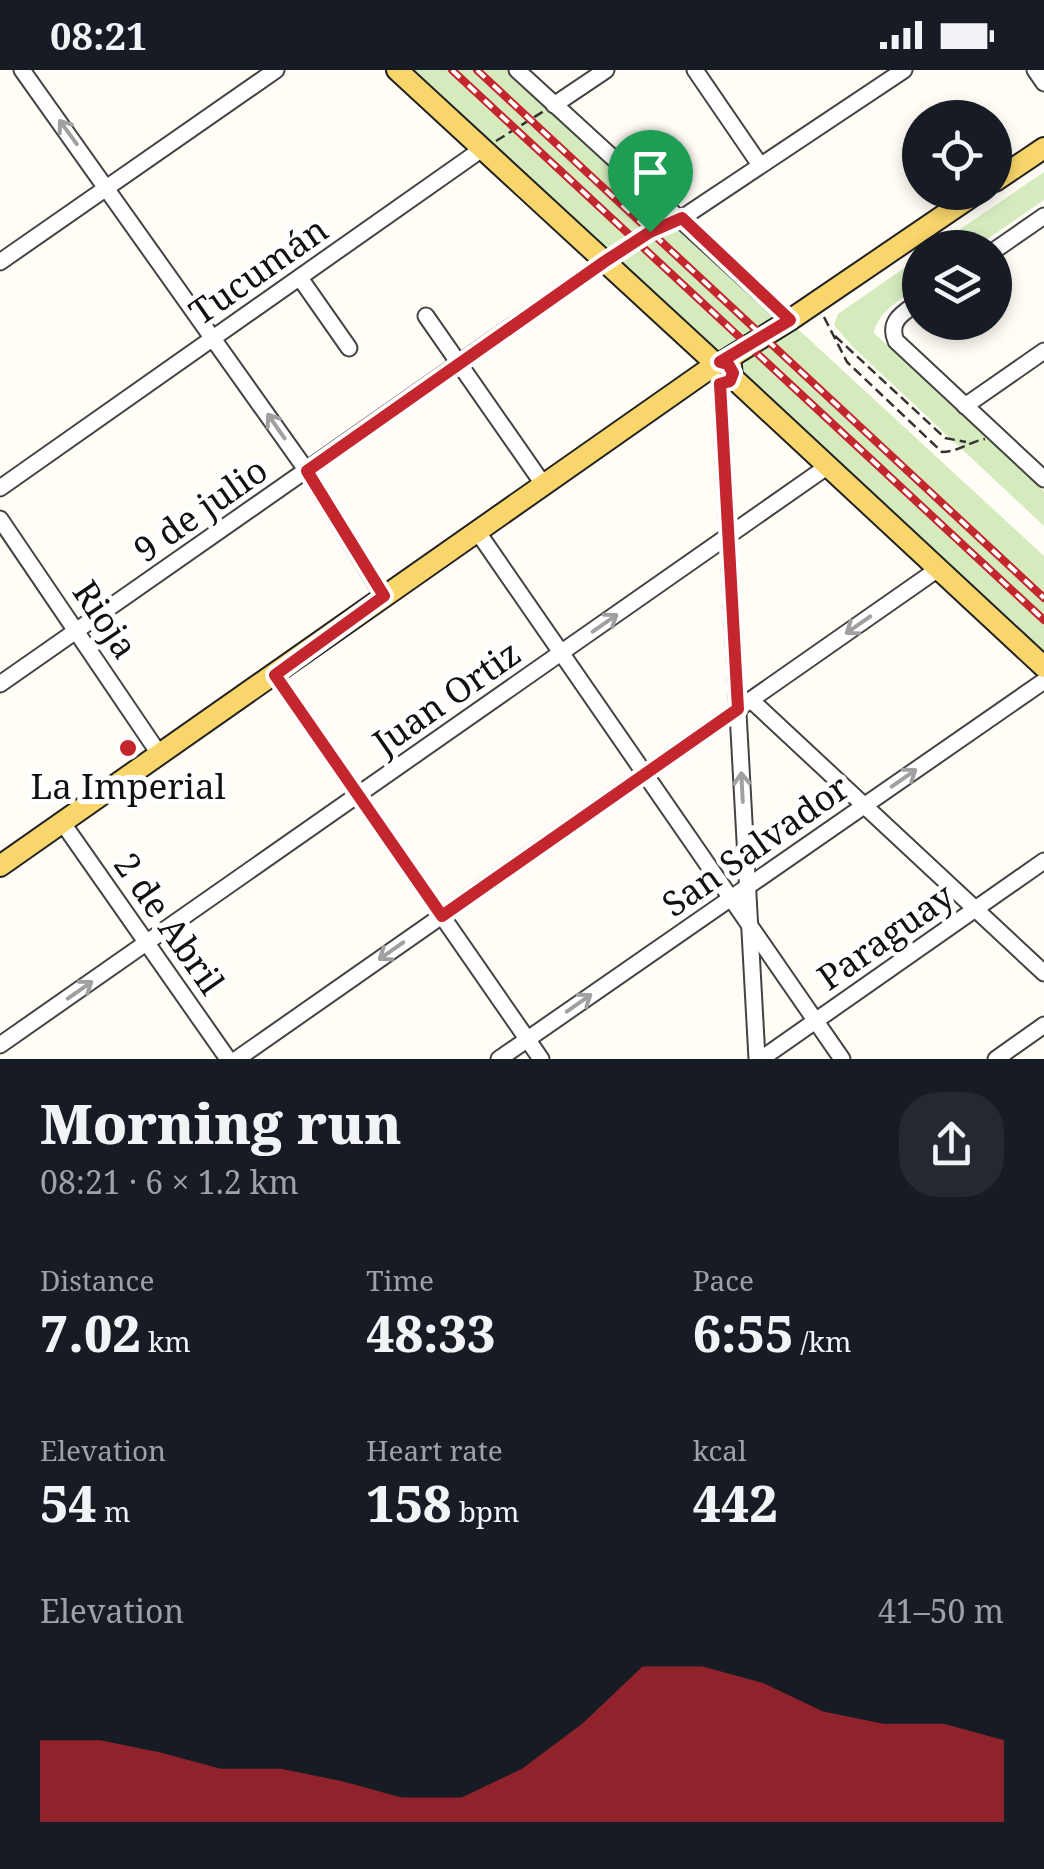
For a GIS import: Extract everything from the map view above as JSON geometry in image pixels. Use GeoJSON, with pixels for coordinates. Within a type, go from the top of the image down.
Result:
{"type":"FeatureCollection","features":[{"type":"Feature","properties":{"kind":"main road"},"geometry":{"type":"LineString","coordinates":[[397,70],[1044,667]]}},
{"type":"Feature","properties":{"kind":"main road"},"geometry":{"type":"LineString","coordinates":[[1012,170],[1044,148]]}},
{"type":"Feature","properties":{"kind":"main road"},"geometry":{"type":"LineString","coordinates":[[0,866],[544,484],[721,371],[951,210]]}},
{"type":"Feature","properties":{"kind":"street"},"geometry":{"type":"LineString","coordinates":[[22,70],[307,471],[384,596]]}},
{"type":"Feature","properties":{"kind":"street"},"geometry":{"type":"LineString","coordinates":[[0,262],[276,70]]}},
{"type":"Feature","properties":{"kind":"street"},"geometry":{"type":"LineString","coordinates":[[517,70],[790,320]]}},
{"type":"Feature","properties":{"kind":"street"},"geometry":{"type":"LineString","coordinates":[[554,105],[606,70]]}},
{"type":"Feature","properties":{"kind":"street"},"geometry":{"type":"LineString","coordinates":[[695,70],[760,165]]}},
{"type":"Feature","properties":{"kind":"street"},"geometry":{"type":"LineString","coordinates":[[682,218],[904,70]]}},
{"type":"Feature","properties":{"kind":"street"},"geometry":{"type":"LineString","coordinates":[[1036,70],[1044,83]]}},
{"type":"Feature","properties":{"kind":"street","name":"Tucumán"},"geometry":{"type":"LineString","coordinates":[[0,488],[482,149]]}},
{"type":"Feature","properties":{"kind":"street"},"geometry":{"type":"LineString","coordinates":[[1012,238],[1044,216]]}},
{"type":"Feature","properties":{"kind":"street","name":"9 de julio"},"geometry":{"type":"LineString","coordinates":[[0,684],[604,262]]}},
{"type":"Feature","properties":{"kind":"street"},"geometry":{"type":"LineString","coordinates":[[300,278],[350,348]]}},
{"type":"Feature","properties":{"kind":"street"},"geometry":{"type":"LineString","coordinates":[[902,313],[892,332],[896,341],[1044,479]]}},
{"type":"Feature","properties":{"kind":"street"},"geometry":{"type":"LineString","coordinates":[[426,316],[544,484]]}},
{"type":"Feature","properties":{"kind":"street"},"geometry":{"type":"LineString","coordinates":[[965,406],[1044,352]]}},
{"type":"Feature","properties":{"kind":"street"},"geometry":{"type":"LineString","coordinates":[[721,371],[745,704],[748,924],[759,1059]]}},
{"type":"Feature","properties":{"kind":"street","name":"Juan Ortiz"},"geometry":{"type":"LineString","coordinates":[[0,1045],[828,466]]}},
{"type":"Feature","properties":{"kind":"street","name":"Rioja"},"geometry":{"type":"LineString","coordinates":[[0,519],[160,754]]}},
{"type":"Feature","properties":{"kind":"street"},"geometry":{"type":"LineString","coordinates":[[477,531],[842,1059]]}},
{"type":"Feature","properties":{"kind":"street"},"geometry":{"type":"LineString","coordinates":[[236,1059],[938,568]]}},
{"type":"Feature","properties":{"kind":"street"},"geometry":{"type":"LineString","coordinates":[[275,675],[541,1059]]}},
{"type":"Feature","properties":{"kind":"street","name":"San Salvador"},"geometry":{"type":"LineString","coordinates":[[499,1059],[1044,680]]}},
{"type":"Feature","properties":{"kind":"street"},"geometry":{"type":"LineString","coordinates":[[745,704],[864,806],[1044,973]]}},
{"type":"Feature","properties":{"kind":"street","name":"2 de Abril"},"geometry":{"type":"LineString","coordinates":[[62,822],[228,1059]]}},
{"type":"Feature","properties":{"kind":"street","name":"Paraguay"},"geometry":{"type":"LineString","coordinates":[[759,1059],[1044,861]]}},
{"type":"Feature","properties":{"kind":"street"},"geometry":{"type":"LineString","coordinates":[[996,1059],[1044,1024]]}},
{"type":"Feature","properties":{"kind":"path"},"geometry":{"type":"LineString","coordinates":[[482,149],[554,105]]}},
{"type":"Feature","properties":{"kind":"path"},"geometry":{"type":"LineString","coordinates":[[604,262],[650,232],[682,218]]}},
{"type":"Feature","properties":{"kind":"path"},"geometry":{"type":"LineString","coordinates":[[816,302],[847,362],[942,452],[954,452],[969,442]]}},
{"type":"Feature","properties":{"kind":"path"},"geometry":{"type":"LineString","coordinates":[[831,331],[945,438],[969,442],[998,437]]}},
{"type":"Feature","properties":{"kind":"green space"},"geometry":{"type":"Polygon","coordinates":[[[397,70],[517,70],[1044,556],[1044,667],[397,70]]]}},
{"type":"Feature","properties":{"kind":"green space"},"geometry":{"type":"Polygon","coordinates":[[[1044,172],[1044,200],[1001,230],[959,230],[988,210],[1012,210],[1012,194],[1044,172]]]}},
{"type":"Feature","properties":{"kind":"green space"},"geometry":{"type":"Polygon","coordinates":[[[902,270],[902,298],[886,312],[874,333],[1044,491],[1044,526],[854,348],[834,325],[838,314],[902,270]]]}},
{"type":"Feature","properties":{"kind":"railway"},"geometry":{"type":"LineString","coordinates":[[452,70],[1044,620]]}},
{"type":"Feature","properties":{"kind":"railway"},"geometry":{"type":"LineString","coordinates":[[477,70],[1044,598]]}},
{"type":"Feature","properties":{"kind":"place","name":"La Imperial"},"geometry":{"type":"Point","coordinates":[128,748]}},
{"type":"Feature","properties":{"kind":"route"},"geometry":{"type":"LineString","coordinates":[[682,218],[790,320],[720,362],[731,366],[733,373],[730,381],[720,384],[738,709],[442,916],[275,675],[384,596],[307,471],[650,232],[682,218]]}}]}
